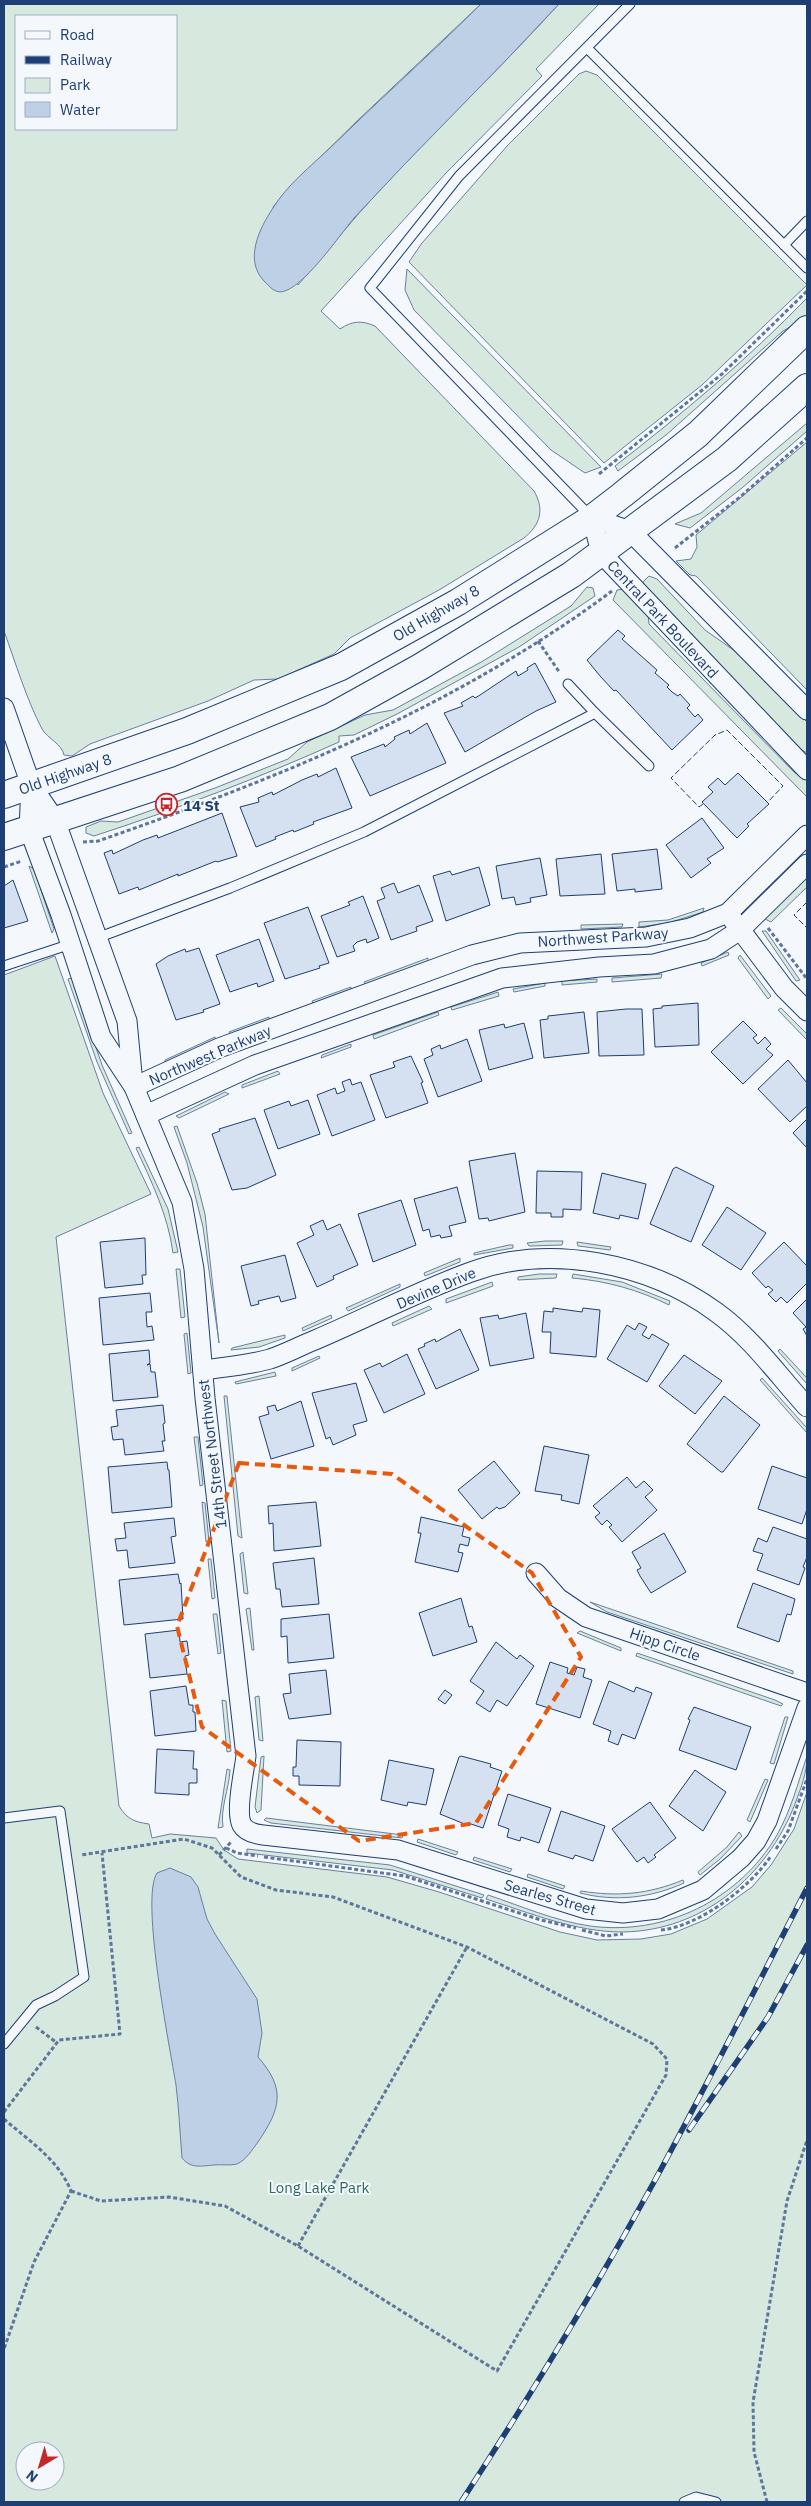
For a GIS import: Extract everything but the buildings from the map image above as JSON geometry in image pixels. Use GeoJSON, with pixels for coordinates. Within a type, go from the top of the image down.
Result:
{"type":"FeatureCollection","features":[{"type":"Feature","properties":{"kind":"street","name":"Old Highway 8"},"geometry":{"type":"LineString","coordinates":[[4,795],[187,731],[341,666],[458,602],[592,518],[698,434],[807,329]]}},
{"type":"Feature","properties":{"kind":"street"},"geometry":{"type":"LineString","coordinates":[[4,837],[180,779],[330,717],[514,612],[601,553],[726,459],[807,387]]}},
{"type":"Feature","properties":{"kind":"street"},"geometry":{"type":"LineString","coordinates":[[592,518],[630,531],[807,710]]}},
{"type":"Feature","properties":{"kind":"street","name":"Central Park Boulevard"},"geometry":{"type":"LineString","coordinates":[[592,518],[601,553],[807,770]]}},
{"type":"Feature","properties":{"kind":"street","name":"14th Street Northwest"},"geometry":{"type":"LineString","coordinates":[[4,708],[31,785],[55,820],[127,1021],[134,1087]]}},
{"type":"Feature","properties":{"kind":"street","name":"14th Street Northwest"},"geometry":{"type":"LineString","coordinates":[[31,785],[29,829],[71,944],[101,1037],[134,1087],[182,1202],[194,1269],[203,1370],[246,1756],[240,1810],[241,1824],[244,1828]]}},
{"type":"Feature","properties":{"kind":"street","name":"Northwest Parkway"},"geometry":{"type":"LineString","coordinates":[[134,1087],[219,1048],[472,955],[520,943],[646,937],[690,928],[728,913],[807,835]]}},
{"type":"Feature","properties":{"kind":"street","name":"Northwest Parkway"},"geometry":{"type":"LineString","coordinates":[[146,1115],[255,1065],[502,978],[599,967],[654,964],[711,948],[740,930],[807,864]]}},
{"type":"Feature","properties":{"kind":"street"},"geometry":{"type":"LineString","coordinates":[[728,913],[784,988],[807,1011]]}},
{"type":"Feature","properties":{"kind":"street"},"geometry":{"type":"LineString","coordinates":[[71,944],[97,938]]}},
{"type":"Feature","properties":{"kind":"street"},"geometry":{"type":"LineString","coordinates":[[428,971],[437,1000]]}},
{"type":"Feature","properties":{"kind":"street","name":"Devine Drive"},"geometry":{"type":"LineString","coordinates":[[203,1370],[270,1359],[472,1271],[512,1262],[567,1260],[601,1263],[640,1273],[698,1300],[718,1312],[750,1343],[807,1407]]}},
{"type":"Feature","properties":{"kind":"street","name":"Hipp Circle"},"geometry":{"type":"LineString","coordinates":[[536,1573],[558,1598],[586,1617],[807,1693]]}},
{"type":"Feature","properties":{"kind":"street","name":"Searles Street"},"geometry":{"type":"LineString","coordinates":[[244,1828],[253,1834],[398,1850],[586,1909],[623,1913],[658,1909],[703,1890],[740,1858],[756,1841],[767,1821],[807,1708]]}},
{"type":"Feature","properties":{"kind":"lane"},"geometry":{"type":"LineString","coordinates":[[592,518],[370,288],[459,176],[630,4]]}},
{"type":"Feature","properties":{"kind":"lane"},"geometry":{"type":"LineString","coordinates":[[588,48],[807,268]]}},
{"type":"Feature","properties":{"kind":"lane"},"geometry":{"type":"LineString","coordinates":[[784,245],[807,221]]}},
{"type":"Feature","properties":{"kind":"lane"},"geometry":{"type":"LineString","coordinates":[[568,684],[648,766]]}},
{"type":"Feature","properties":{"kind":"lane"},"geometry":{"type":"LineString","coordinates":[[97,938],[230,888],[364,832],[595,712]]}},
{"type":"Feature","properties":{"kind":"lane"},"geometry":{"type":"LineString","coordinates":[[4,966],[71,944]]}},
{"type":"Feature","properties":{"kind":"lane"},"geometry":{"type":"LineString","coordinates":[[4,1818],[60,1811],[84,1976],[55,1996],[36,2005],[4,2044]]}},
{"type":"Feature","properties":{"kind":"lane"},"geometry":{"type":"LineString","coordinates":[[684,2502],[696,2497],[716,2502]]}},
{"type":"Feature","properties":{"kind":"path"},"geometry":{"type":"LineString","coordinates":[[599,474],[722,374],[807,291]]}},
{"type":"Feature","properties":{"kind":"path"},"geometry":{"type":"LineString","coordinates":[[668,553],[740,497],[807,438]]}},
{"type":"Feature","properties":{"kind":"path"},"geometry":{"type":"LineString","coordinates":[[538,641],[568,684]]}},
{"type":"Feature","properties":{"kind":"path"},"geometry":{"type":"LineString","coordinates":[[4,867],[28,859]]}},
{"type":"Feature","properties":{"kind":"path"},"geometry":{"type":"LineString","coordinates":[[768,928],[807,979]]}},
{"type":"Feature","properties":{"kind":"path"},"geometry":{"type":"LineString","coordinates":[[4,2120],[52,2160],[64,2175],[71,2191],[101,2201],[169,2197],[225,2206],[298,2246],[497,2371],[666,2075],[667,2059],[652,2044],[468,1947],[333,1898],[276,1890],[241,1877],[212,1848],[184,1839],[102,1853],[66,1856]]}},
{"type":"Feature","properties":{"kind":"path"},"geometry":{"type":"LineString","coordinates":[[4,2112],[59,2040],[120,2034],[102,1853]]}},
{"type":"Feature","properties":{"kind":"path"},"geometry":{"type":"LineString","coordinates":[[298,2246],[468,1947]]}},
{"type":"Feature","properties":{"kind":"path"},"geometry":{"type":"LineString","coordinates":[[25,2018],[57,2043]]}},
{"type":"Feature","properties":{"kind":"path"},"geometry":{"type":"LineString","coordinates":[[767,2502],[754,2452],[754,2402],[787,2201],[795,2171],[807,2140]]}},
{"type":"Feature","properties":{"kind":"path"},"geometry":{"type":"LineString","coordinates":[[4,2349],[34,2262],[71,2191]]}},
{"type":"Feature","properties":{"kind":"highlighted area"},"geometry":{"type":"Polygon","coordinates":[[[239,1463],[392,1474],[532,1573],[581,1657],[476,1823],[359,1841],[202,1727],[177,1626],[239,1463]]]}},
{"type":"Feature","properties":{"kind":"green space"},"geometry":{"type":"Polygon","coordinates":[[[4,4],[481,4],[357,121],[285,192],[273,207],[298,285],[380,190],[559,4],[599,4],[536,69],[542,76],[447,172],[321,311],[340,329],[357,322],[375,326],[534,491],[540,511],[534,528],[524,538],[439,590],[350,638],[334,654],[278,679],[254,680],[208,701],[90,744],[72,756],[64,755],[61,748],[42,729],[26,693],[4,631],[4,4]]]}},
{"type":"Feature","properties":{"kind":"green space"},"geometry":{"type":"Polygon","coordinates":[[[586,71],[597,75],[807,285],[702,385],[604,463],[409,262],[422,243],[508,145],[579,74],[586,71]]]}},
{"type":"Feature","properties":{"kind":"green space"},"geometry":{"type":"Polygon","coordinates":[[[407,269],[601,467],[585,473],[551,450],[414,310],[405,290],[407,269]]]}},
{"type":"Feature","properties":{"kind":"green space"},"geometry":{"type":"Polygon","coordinates":[[[807,298],[807,317],[783,331],[666,435],[618,471],[615,466],[762,343],[807,298]]]}},
{"type":"Feature","properties":{"kind":"green space"},"geometry":{"type":"Polygon","coordinates":[[[807,423],[807,431],[742,488],[690,528],[675,524],[701,513],[807,423]]]}},
{"type":"Feature","properties":{"kind":"green space"},"geometry":{"type":"Polygon","coordinates":[[[807,442],[807,690],[696,576],[690,575],[676,561],[691,559],[697,547],[696,535],[807,442]]]}},
{"type":"Feature","properties":{"kind":"green space"},"geometry":{"type":"Polygon","coordinates":[[[649,576],[657,579],[705,630],[742,656],[807,722],[807,753],[643,587],[643,582],[649,576]]]}},
{"type":"Feature","properties":{"kind":"green space"},"geometry":{"type":"Polygon","coordinates":[[[587,587],[593,588],[595,596],[519,647],[399,713],[354,735],[339,736],[339,742],[218,792],[94,836],[86,833],[86,827],[101,821],[118,822],[215,788],[288,759],[307,742],[365,715],[393,710],[483,661],[571,606],[587,587]]]}},
{"type":"Feature","properties":{"kind":"green space"},"geometry":{"type":"Polygon","coordinates":[[[624,589],[648,614],[649,624],[795,773],[807,778],[807,797],[613,600],[617,590],[624,589]]]}},
{"type":"Feature","properties":{"kind":"green space"},"geometry":{"type":"Polygon","coordinates":[[[29,866],[34,869],[54,929],[52,933],[29,866]]]}},
{"type":"Feature","properties":{"kind":"green space"},"geometry":{"type":"Polygon","coordinates":[[[807,874],[807,887],[771,922],[763,918],[807,874]]]}},
{"type":"Feature","properties":{"kind":"green space"},"geometry":{"type":"Polygon","coordinates":[[[704,908],[703,912],[668,923],[639,927],[639,922],[668,920],[704,908]]]}},
{"type":"Feature","properties":{"kind":"green space"},"geometry":{"type":"Polygon","coordinates":[[[623,924],[622,927],[581,929],[581,925],[623,924]]]}},
{"type":"Feature","properties":{"kind":"green space"},"geometry":{"type":"Polygon","coordinates":[[[762,931],[766,931],[800,980],[796,981],[762,931]]]}},
{"type":"Feature","properties":{"kind":"green space"},"geometry":{"type":"Polygon","coordinates":[[[728,952],[729,955],[702,966],[701,963],[728,952]]]}},
{"type":"Feature","properties":{"kind":"green space"},"geometry":{"type":"Polygon","coordinates":[[[740,955],[771,996],[768,999],[738,958],[740,955]]]}},
{"type":"Feature","properties":{"kind":"green space","name":"Long Lake Park"},"geometry":{"type":"Polygon","coordinates":[[[55,956],[103,1093],[151,1194],[56,1237],[119,1806],[128,1817],[135,1821],[149,1824],[152,1838],[170,1834],[216,1838],[224,1850],[238,1859],[387,1877],[560,1932],[597,1940],[641,1939],[671,1934],[707,1919],[752,1887],[771,1865],[794,1829],[807,1792],[807,2502],[4,2502],[4,975],[55,956]]]}},
{"type":"Feature","properties":{"kind":"green space"},"geometry":{"type":"Polygon","coordinates":[[[428,958],[428,962],[366,985],[364,982],[428,958]]]}},
{"type":"Feature","properties":{"kind":"green space"},"geometry":{"type":"Polygon","coordinates":[[[662,974],[661,978],[612,982],[612,978],[662,974]]]}},
{"type":"Feature","properties":{"kind":"green space"},"geometry":{"type":"Polygon","coordinates":[[[72,978],[102,1065],[132,1133],[129,1134],[97,1062],[68,979],[72,978]]]}},
{"type":"Feature","properties":{"kind":"green space"},"geometry":{"type":"Polygon","coordinates":[[[597,979],[597,982],[562,985],[562,981],[597,979]]]}},
{"type":"Feature","properties":{"kind":"green space"},"geometry":{"type":"Polygon","coordinates":[[[545,983],[545,986],[514,992],[513,989],[545,983]]]}},
{"type":"Feature","properties":{"kind":"green space"},"geometry":{"type":"Polygon","coordinates":[[[351,987],[351,990],[313,1004],[312,1001],[351,987]]]}},
{"type":"Feature","properties":{"kind":"green space"},"geometry":{"type":"Polygon","coordinates":[[[498,992],[499,996],[452,1010],[451,1007],[498,992]]]}},
{"type":"Feature","properties":{"kind":"green space"},"geometry":{"type":"Polygon","coordinates":[[[781,1008],[807,1034],[807,1040],[778,1010],[781,1008]]]}},
{"type":"Feature","properties":{"kind":"green space"},"geometry":{"type":"Polygon","coordinates":[[[438,1012],[439,1015],[374,1039],[373,1035],[438,1012]]]}},
{"type":"Feature","properties":{"kind":"green space"},"geometry":{"type":"Polygon","coordinates":[[[269,1017],[269,1021],[230,1034],[229,1032],[269,1017]]]}},
{"type":"Feature","properties":{"kind":"green space"},"geometry":{"type":"Polygon","coordinates":[[[215,1037],[215,1041],[168,1063],[165,1062],[165,1060],[215,1037]]]}},
{"type":"Feature","properties":{"kind":"green space"},"geometry":{"type":"Polygon","coordinates":[[[351,1044],[351,1047],[321,1058],[322,1055],[351,1044]]]}},
{"type":"Feature","properties":{"kind":"green space"},"geometry":{"type":"Polygon","coordinates":[[[278,1071],[280,1074],[242,1088],[242,1085],[278,1071]]]}},
{"type":"Feature","properties":{"kind":"green space"},"geometry":{"type":"Polygon","coordinates":[[[225,1092],[229,1094],[179,1118],[176,1116],[225,1092]]]}},
{"type":"Feature","properties":{"kind":"green space"},"geometry":{"type":"Polygon","coordinates":[[[177,1126],[197,1183],[205,1214],[219,1343],[203,1227],[187,1163],[174,1127],[177,1126]]]}},
{"type":"Feature","properties":{"kind":"green space"},"geometry":{"type":"Polygon","coordinates":[[[139,1147],[168,1209],[178,1252],[173,1253],[163,1212],[136,1148],[139,1147]]]}},
{"type":"Feature","properties":{"kind":"green space"},"geometry":{"type":"Polygon","coordinates":[[[563,1241],[562,1245],[529,1246],[527,1243],[563,1241]]]}},
{"type":"Feature","properties":{"kind":"green space"},"geometry":{"type":"Polygon","coordinates":[[[577,1242],[611,1247],[610,1250],[578,1246],[577,1242]]]}},
{"type":"Feature","properties":{"kind":"green space"},"geometry":{"type":"Polygon","coordinates":[[[513,1245],[513,1248],[474,1255],[474,1253],[513,1245]]]}},
{"type":"Feature","properties":{"kind":"green space"},"geometry":{"type":"Polygon","coordinates":[[[460,1258],[460,1262],[425,1276],[424,1273],[460,1258]]]}},
{"type":"Feature","properties":{"kind":"green space"},"geometry":{"type":"Polygon","coordinates":[[[176,1269],[180,1269],[185,1317],[181,1318],[176,1269]]]}},
{"type":"Feature","properties":{"kind":"green space"},"geometry":{"type":"Polygon","coordinates":[[[557,1274],[556,1278],[518,1280],[518,1277],[557,1274]]]}},
{"type":"Feature","properties":{"kind":"green space"},"geometry":{"type":"Polygon","coordinates":[[[573,1274],[622,1282],[670,1301],[669,1305],[622,1287],[598,1281],[572,1278],[573,1274]]]}},
{"type":"Feature","properties":{"kind":"green space"},"geometry":{"type":"Polygon","coordinates":[[[492,1282],[493,1286],[446,1303],[446,1299],[492,1282]]]}},
{"type":"Feature","properties":{"kind":"green space"},"geometry":{"type":"Polygon","coordinates":[[[400,1284],[400,1287],[348,1311],[346,1308],[400,1284]]]}},
{"type":"Feature","properties":{"kind":"green space"},"geometry":{"type":"Polygon","coordinates":[[[429,1306],[432,1309],[393,1326],[392,1323],[429,1306]]]}},
{"type":"Feature","properties":{"kind":"green space"},"geometry":{"type":"Polygon","coordinates":[[[331,1315],[332,1318],[303,1331],[302,1328],[331,1315]]]}},
{"type":"Feature","properties":{"kind":"green space"},"geometry":{"type":"Polygon","coordinates":[[[187,1333],[191,1373],[188,1374],[184,1334],[187,1333]]]}},
{"type":"Feature","properties":{"kind":"green space"},"geometry":{"type":"Polygon","coordinates":[[[285,1335],[285,1338],[259,1347],[231,1350],[232,1348],[285,1335]]]}},
{"type":"Feature","properties":{"kind":"green space"},"geometry":{"type":"Polygon","coordinates":[[[780,1349],[807,1378],[807,1384],[778,1351],[780,1349]]]}},
{"type":"Feature","properties":{"kind":"green space"},"geometry":{"type":"Polygon","coordinates":[[[319,1356],[320,1358],[292,1371],[292,1368],[319,1356]]]}},
{"type":"Feature","properties":{"kind":"green space"},"geometry":{"type":"Polygon","coordinates":[[[275,1372],[276,1376],[236,1384],[235,1382],[275,1372]]]}},
{"type":"Feature","properties":{"kind":"green space"},"geometry":{"type":"Polygon","coordinates":[[[762,1378],[807,1428],[807,1433],[760,1380],[762,1378]]]}},
{"type":"Feature","properties":{"kind":"green space"},"geometry":{"type":"Polygon","coordinates":[[[224,1396],[227,1396],[242,1538],[238,1536],[224,1396]]]}},
{"type":"Feature","properties":{"kind":"green space"},"geometry":{"type":"Polygon","coordinates":[[[194,1437],[198,1437],[203,1485],[200,1486],[194,1437]]]}},
{"type":"Feature","properties":{"kind":"green space"},"geometry":{"type":"Polygon","coordinates":[[[202,1502],[205,1503],[209,1541],[206,1542],[202,1502]]]}},
{"type":"Feature","properties":{"kind":"green space"},"geometry":{"type":"Polygon","coordinates":[[[243,1552],[248,1594],[244,1593],[240,1554],[243,1552]]]}},
{"type":"Feature","properties":{"kind":"green space"},"geometry":{"type":"Polygon","coordinates":[[[208,1559],[211,1559],[215,1598],[212,1599],[208,1559]]]}},
{"type":"Feature","properties":{"kind":"green space"},"geometry":{"type":"Polygon","coordinates":[[[590,1602],[793,1671],[793,1674],[607,1612],[590,1602]]]}},
{"type":"Feature","properties":{"kind":"green space"},"geometry":{"type":"Polygon","coordinates":[[[250,1608],[254,1650],[252,1650],[246,1609],[250,1608]]]}},
{"type":"Feature","properties":{"kind":"green space"},"geometry":{"type":"Polygon","coordinates":[[[213,1614],[217,1614],[221,1653],[218,1654],[213,1614]]]}},
{"type":"Feature","properties":{"kind":"green space"},"geometry":{"type":"Polygon","coordinates":[[[580,1631],[621,1648],[621,1651],[577,1633],[580,1631]]]}},
{"type":"Feature","properties":{"kind":"green space"},"geometry":{"type":"Polygon","coordinates":[[[637,1653],[783,1704],[781,1706],[636,1656],[637,1653]]]}},
{"type":"Feature","properties":{"kind":"green space"},"geometry":{"type":"Polygon","coordinates":[[[259,1696],[263,1741],[259,1740],[255,1697],[259,1696]]]}},
{"type":"Feature","properties":{"kind":"green space"},"geometry":{"type":"Polygon","coordinates":[[[222,1700],[226,1701],[231,1751],[227,1752],[222,1700]]]}},
{"type":"Feature","properties":{"kind":"green space"},"geometry":{"type":"Polygon","coordinates":[[[785,1717],[788,1717],[774,1764],[770,1763],[785,1717]]]}},
{"type":"Feature","properties":{"kind":"green space"},"geometry":{"type":"Polygon","coordinates":[[[264,1756],[261,1810],[257,1813],[255,1807],[261,1757],[264,1756]]]}},
{"type":"Feature","properties":{"kind":"green space"},"geometry":{"type":"Polygon","coordinates":[[[807,1756],[805,1774],[795,1804],[783,1830],[768,1854],[749,1876],[728,1895],[705,1910],[679,1922],[652,1929],[622,1932],[588,1929],[553,1921],[486,1899],[488,1895],[577,1924],[618,1928],[646,1925],[672,1919],[697,1909],[721,1895],[742,1878],[761,1858],[777,1835],[786,1816],[807,1756]]]}},
{"type":"Feature","properties":{"kind":"green space"},"geometry":{"type":"Polygon","coordinates":[[[227,1769],[230,1770],[222,1820],[223,1827],[218,1828],[227,1769]]]}},
{"type":"Feature","properties":{"kind":"green space"},"geometry":{"type":"Polygon","coordinates":[[[765,1779],[768,1780],[750,1822],[747,1820],[765,1779]]]}},
{"type":"Feature","properties":{"kind":"green space"},"geometry":{"type":"Polygon","coordinates":[[[266,1818],[403,1835],[402,1838],[271,1823],[264,1820],[266,1818]]]}},
{"type":"Feature","properties":{"kind":"green space"},"geometry":{"type":"Polygon","coordinates":[[[739,1832],[742,1836],[720,1859],[700,1875],[698,1872],[727,1847],[739,1832]]]}},
{"type":"Feature","properties":{"kind":"green space"},"geometry":{"type":"Polygon","coordinates":[[[418,1839],[458,1852],[456,1855],[417,1842],[418,1839]]]}},
{"type":"Feature","properties":{"kind":"green space"},"geometry":{"type":"Polygon","coordinates":[[[247,1849],[390,1865],[484,1895],[482,1898],[393,1870],[247,1853],[247,1849]]]}},
{"type":"Feature","properties":{"kind":"green space"},"geometry":{"type":"Polygon","coordinates":[[[474,1857],[512,1869],[510,1872],[473,1860],[474,1857]]]}},
{"type":"Feature","properties":{"kind":"green space"},"geometry":{"type":"Polygon","coordinates":[[[528,1874],[565,1886],[563,1889],[527,1877],[528,1874]]]}},
{"type":"Feature","properties":{"kind":"green space"},"geometry":{"type":"Polygon","coordinates":[[[683,1880],[684,1883],[671,1888],[633,1897],[606,1897],[580,1893],[581,1891],[608,1894],[633,1893],[670,1885],[683,1880]]]}},
{"type":"Feature","properties":{"kind":"water"},"geometry":{"type":"Polygon","coordinates":[[[481,4],[559,4],[354,218],[318,264],[306,276],[295,286],[285,291],[273,289],[258,273],[254,254],[263,225],[285,191],[481,4]]]}},
{"type":"Feature","properties":{"kind":"water"},"geometry":{"type":"Polygon","coordinates":[[[170,1868],[191,1877],[198,1887],[207,1919],[257,1999],[262,2033],[258,2057],[273,2079],[277,2099],[272,2119],[266,2130],[249,2154],[237,2164],[196,2166],[185,2162],[182,2158],[176,2085],[158,1975],[152,1912],[153,1888],[157,1873],[170,1868]]]}},
{"type":"Feature","properties":{"kind":"railway"},"geometry":{"type":"LineString","coordinates":[[461,2502],[560,2344],[631,2223],[713,2072],[807,1888]]}},
{"type":"Feature","properties":{"kind":"railway"},"geometry":{"type":"LineString","coordinates":[[689,2130],[768,2017],[807,1945]]}},
{"type":"Feature","properties":{"kind":"fence"},"geometry":{"type":"LineString","coordinates":[[703,804],[699,807],[671,778],[715,735],[727,730],[783,786],[767,803]]}},
{"type":"Feature","properties":{"kind":"fence"},"geometry":{"type":"LineString","coordinates":[[807,902],[794,915],[807,928]]}},
{"type":"Feature","properties":{"kind":"place","name":"14 St"},"geometry":{"type":"Point","coordinates":[167,805]}}]}
